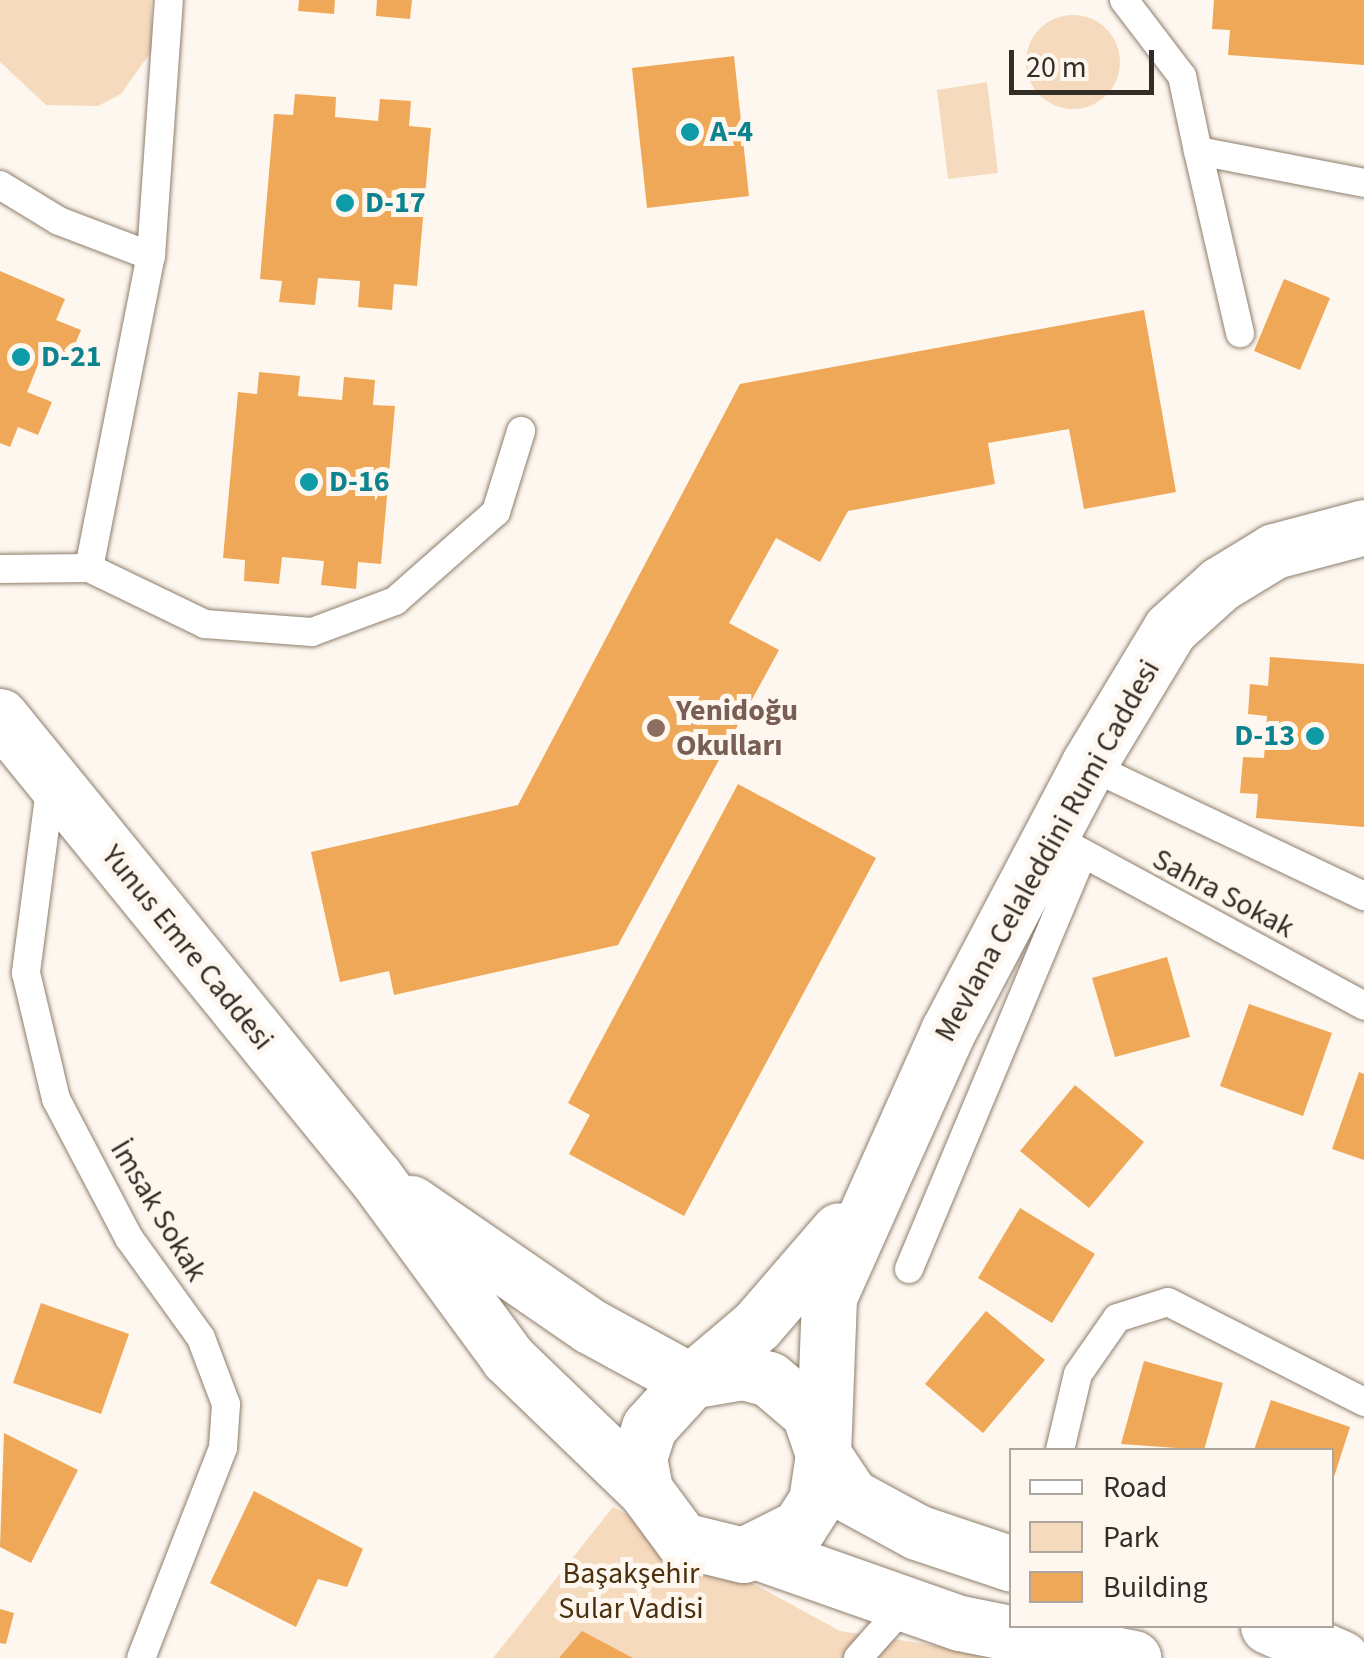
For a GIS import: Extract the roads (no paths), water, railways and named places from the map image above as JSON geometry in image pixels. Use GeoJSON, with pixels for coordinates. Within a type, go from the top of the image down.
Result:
{"type":"FeatureCollection","features":[{"type":"Feature","properties":{"kind":"street","name":"Mevlana Celaleddini Rumi Caddesi"},"geometry":{"type":"LineString","coordinates":[[691,1381],[822,1254],[883,1168],[1068,845],[1088,765],[1170,629],[1220,584],[1274,551],[1364,527]]}},
{"type":"Feature","properties":{"kind":"street","name":"Yunus Emre Caddesi"},"geometry":{"type":"LineString","coordinates":[[0,716],[376,1178],[508,1358],[645,1490],[682,1540],[711,1552],[754,1551],[906,1604],[1132,1658]]}},
{"type":"Feature","properties":{"kind":"street","name":"Mevlana Celaleddini Rumi Caddesi"},"geometry":{"type":"LineString","coordinates":[[823,1454],[829,1298],[883,1168]]}},
{"type":"Feature","properties":{"kind":"street","name":"Yunus Emre Caddesi"},"geometry":{"type":"LineString","coordinates":[[376,1178],[590,1326],[691,1381]]}},
{"type":"Feature","properties":{"kind":"street"},"geometry":{"type":"LineString","coordinates":[[645,1490],[639,1458],[649,1427],[691,1381],[716,1373],[768,1379],[809,1413],[823,1454],[852,1496],[917,1532],[1009,1563]]}},
{"type":"Feature","properties":{"kind":"street"},"geometry":{"type":"LineString","coordinates":[[754,1551],[798,1527],[816,1501],[823,1454]]}},
{"type":"Feature","properties":{"kind":"street"},"geometry":{"type":"LineString","coordinates":[[1273,1628],[1341,1658]]}},
{"type":"Feature","properties":{"kind":"lane"},"geometry":{"type":"LineString","coordinates":[[89,568],[151,256],[168,0]]}},
{"type":"Feature","properties":{"kind":"lane"},"geometry":{"type":"LineString","coordinates":[[1124,0],[1182,76],[1240,333]]}},
{"type":"Feature","properties":{"kind":"lane"},"geometry":{"type":"LineString","coordinates":[[1198,151],[1364,183]]}},
{"type":"Feature","properties":{"kind":"lane"},"geometry":{"type":"LineString","coordinates":[[0,185],[60,221],[151,256]]}},
{"type":"Feature","properties":{"kind":"lane"},"geometry":{"type":"LineString","coordinates":[[0,569],[89,568],[205,624],[312,632],[395,601],[496,512],[521,431]]}},
{"type":"Feature","properties":{"kind":"lane"},"geometry":{"type":"LineString","coordinates":[[1088,765],[1364,896]]}},
{"type":"Feature","properties":{"kind":"lane","name":"İmsak Sokak"},"geometry":{"type":"LineString","coordinates":[[51,780],[26,973],[56,1099],[129,1238],[200,1338],[226,1404],[223,1448],[140,1658]]}},
{"type":"Feature","properties":{"kind":"lane"},"geometry":{"type":"LineString","coordinates":[[908,1269],[1068,845]]}},
{"type":"Feature","properties":{"kind":"lane","name":"Sahra Sokak"},"geometry":{"type":"LineString","coordinates":[[1068,845],[1364,1006]]}},
{"type":"Feature","properties":{"kind":"lane"},"geometry":{"type":"LineString","coordinates":[[1060,1448],[1078,1374],[1117,1318],[1168,1302],[1364,1402]]}},
{"type":"Feature","properties":{"kind":"lane"},"geometry":{"type":"LineString","coordinates":[[858,1658],[906,1604]]}},
{"type":"Feature","properties":{"kind":"place","name":"A-4"},"geometry":{"type":"Point","coordinates":[690,132]}},
{"type":"Feature","properties":{"kind":"place","name":"D-17"},"geometry":{"type":"Point","coordinates":[345,203]}},
{"type":"Feature","properties":{"kind":"place","name":"D-21"},"geometry":{"type":"Point","coordinates":[21,357]}},
{"type":"Feature","properties":{"kind":"place","name":"D-16"},"geometry":{"type":"Point","coordinates":[309,482]}},
{"type":"Feature","properties":{"kind":"place","name":"Yenidoğu Okulları"},"geometry":{"type":"Point","coordinates":[656,728]}},
{"type":"Feature","properties":{"kind":"place","name":"D-13"},"geometry":{"type":"Point","coordinates":[1315,736]}},
{"type":"Feature","properties":{"kind":"park label","name":"Başakşehir Sular Vadisi"},"geometry":{"type":"Point","coordinates":[631,1591]}}]}
